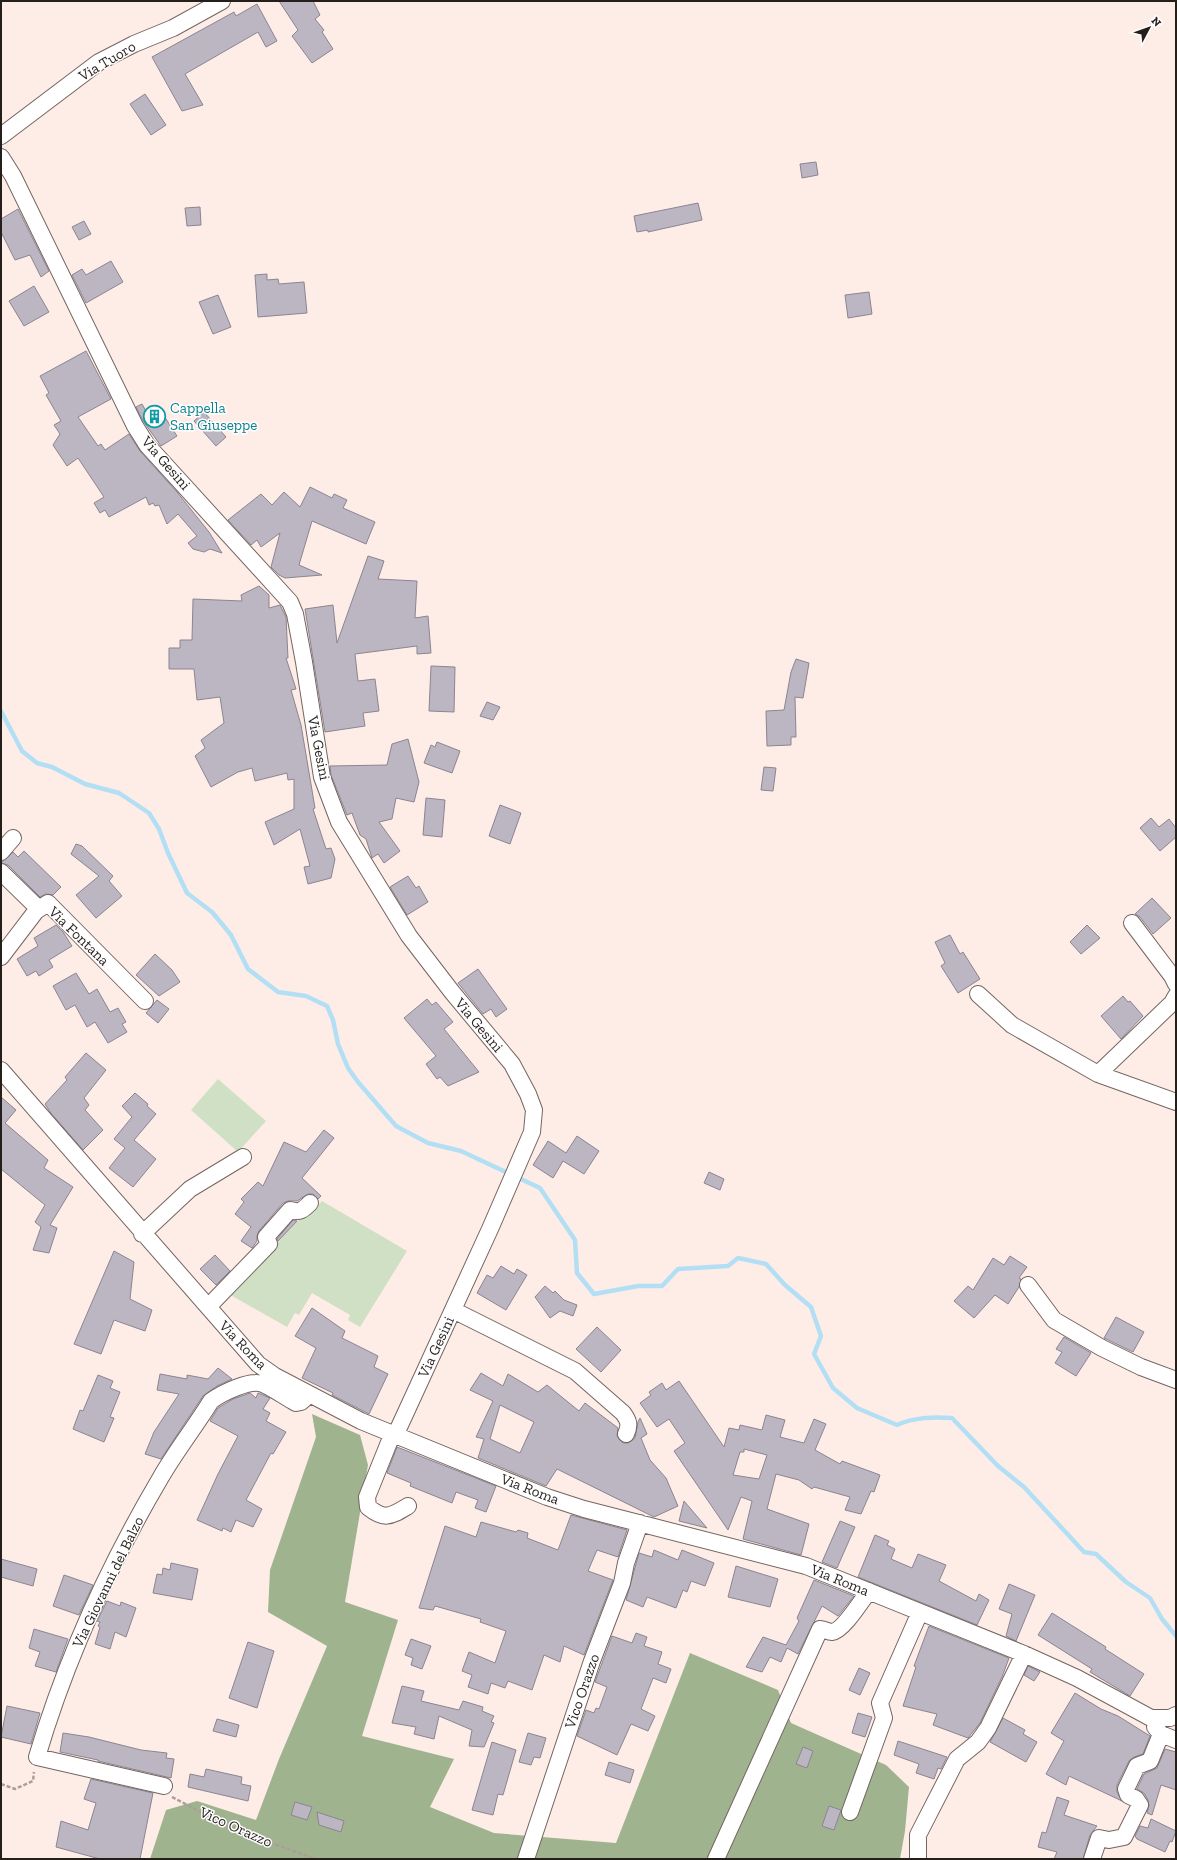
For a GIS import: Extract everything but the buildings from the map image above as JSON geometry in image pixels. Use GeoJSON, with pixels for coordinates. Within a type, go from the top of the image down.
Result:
{"type":"FeatureCollection","features":[{"type":"Feature","properties":{"kind":"street","name":"Via Tuoro"},"geometry":{"type":"LineString","coordinates":[[1,136],[99,62],[134,44],[173,28],[222,1]]}},
{"type":"Feature","properties":{"kind":"street","name":"Via Gesini"},"geometry":{"type":"LineString","coordinates":[[1,157],[13,176],[135,426],[147,445],[290,602],[295,614],[304,662],[322,777],[339,822],[409,936],[452,992],[512,1064],[528,1094],[534,1110],[532,1132],[490,1229],[394,1435],[367,1497],[368,1507],[382,1516],[390,1516],[408,1506]]}},
{"type":"Feature","properties":{"kind":"street"},"geometry":{"type":"LineString","coordinates":[[1,852],[13,838]]}},
{"type":"Feature","properties":{"kind":"street"},"geometry":{"type":"LineString","coordinates":[[1,872],[39,909]]}},
{"type":"Feature","properties":{"kind":"street","name":"Via Fontana"},"geometry":{"type":"LineString","coordinates":[[1,957],[39,909],[48,903],[145,1001]]}},
{"type":"Feature","properties":{"kind":"street"},"geometry":{"type":"LineString","coordinates":[[1132,923],[1172,976],[1176,984]]}},
{"type":"Feature","properties":{"kind":"street"},"geometry":{"type":"LineString","coordinates":[[978,994],[1012,1025],[1098,1074],[1176,1102]]}},
{"type":"Feature","properties":{"kind":"street"},"geometry":{"type":"LineString","coordinates":[[1098,1074],[1162,1013],[1176,996]]}},
{"type":"Feature","properties":{"kind":"street","name":"Via Roma"},"geometry":{"type":"LineString","coordinates":[[1,1070],[142,1234],[258,1364],[309,1395],[361,1421],[548,1497],[584,1509],[806,1566],[1024,1654],[1077,1678],[1151,1718],[1170,1718],[1176,1716]]}},
{"type":"Feature","properties":{"kind":"street"},"geometry":{"type":"LineString","coordinates":[[142,1234],[190,1189],[243,1157]]}},
{"type":"Feature","properties":{"kind":"street"},"geometry":{"type":"LineString","coordinates":[[208,1307],[269,1244],[266,1237],[290,1210],[297,1212],[301,1211],[310,1203]]}},
{"type":"Feature","properties":{"kind":"street"},"geometry":{"type":"LineString","coordinates":[[1028,1285],[1054,1320],[1102,1348],[1141,1368],[1176,1380]]}},
{"type":"Feature","properties":{"kind":"street"},"geometry":{"type":"LineString","coordinates":[[453,1310],[575,1371],[623,1413],[628,1420],[629,1428],[626,1434]]}},
{"type":"Feature","properties":{"kind":"street","name":"Via Giovanni del Balzo"},"geometry":{"type":"LineString","coordinates":[[37,1757],[47,1723],[76,1644],[112,1566],[161,1477],[211,1401],[221,1393],[253,1383],[262,1384],[296,1403],[301,1402],[309,1395]]}},
{"type":"Feature","properties":{"kind":"street","name":"Vico Orazzo"},"geometry":{"type":"LineString","coordinates":[[526,1859],[592,1661],[622,1583],[626,1563],[640,1523]]}},
{"type":"Feature","properties":{"kind":"street"},"geometry":{"type":"LineString","coordinates":[[716,1859],[820,1630],[832,1632],[837,1630],[845,1623],[869,1591]]}},
{"type":"Feature","properties":{"kind":"street"},"geometry":{"type":"LineString","coordinates":[[850,1812],[884,1718],[880,1703],[920,1612]]}},
{"type":"Feature","properties":{"kind":"street"},"geometry":{"type":"LineString","coordinates":[[918,1859],[918,1835],[957,1759],[978,1742],[988,1728],[1024,1654]]}},
{"type":"Feature","properties":{"kind":"street"},"geometry":{"type":"LineString","coordinates":[[1092,1859],[1099,1838],[1109,1840],[1124,1837],[1140,1805],[1136,1799],[1128,1795],[1126,1789],[1137,1766],[1150,1761],[1169,1737],[1154,1727],[1151,1718]]}},
{"type":"Feature","properties":{"kind":"street"},"geometry":{"type":"LineString","coordinates":[[37,1757],[164,1786]]}},
{"type":"Feature","properties":{"kind":"path"},"geometry":{"type":"LineString","coordinates":[[1,1784],[14,1789],[33,1781],[37,1757]]}},
{"type":"Feature","properties":{"kind":"path","name":"Vico Orazzo"},"geometry":{"type":"LineString","coordinates":[[164,1786],[173,1798],[234,1829],[315,1859]]}},
{"type":"Feature","properties":{"kind":"green space"},"geometry":{"type":"Polygon","coordinates":[[[218,1079],[266,1121],[238,1152],[191,1110],[218,1079]]]}},
{"type":"Feature","properties":{"kind":"green space"},"geometry":{"type":"Polygon","coordinates":[[[322,1201],[407,1251],[360,1327],[348,1320],[350,1315],[312,1293],[299,1315],[295,1313],[287,1327],[227,1293],[314,1204],[317,1206],[322,1201]]]}},
{"type":"Feature","properties":{"kind":"green space"},"geometry":{"type":"Polygon","coordinates":[[[312,1414],[360,1435],[368,1465],[345,1602],[398,1620],[362,1736],[454,1759],[430,1807],[494,1833],[616,1843],[690,1653],[778,1690],[791,1723],[886,1765],[909,1787],[905,1831],[900,1859],[150,1859],[166,1810],[197,1801],[256,1820],[279,1759],[327,1646],[268,1612],[270,1570],[316,1437],[312,1414]]]}},
{"type":"Feature","properties":{"kind":"waterway"},"geometry":{"type":"LineString","coordinates":[[1,711],[22,751],[37,763],[52,767],[85,784],[119,793],[149,813],[159,829],[168,853],[187,893],[212,912],[231,935],[248,969],[278,992],[306,996],[327,1006],[333,1020],[338,1044],[348,1068],[358,1082],[396,1126],[428,1143],[461,1151],[540,1188],[575,1240],[577,1273],[594,1294],[638,1286],[662,1286],[678,1269],[728,1266],[738,1258],[766,1264],[785,1285],[811,1307],[821,1336],[814,1354],[833,1388],[857,1408],[897,1425],[910,1420],[924,1418],[952,1418],[998,1466],[1024,1487],[1084,1552],[1096,1554],[1126,1582],[1150,1598],[1162,1619],[1176,1636]]}},
{"type":"Feature","properties":{"kind":"place","name":"Cappella San Giuseppe"},"geometry":{"type":"Point","coordinates":[155,417]}}]}
